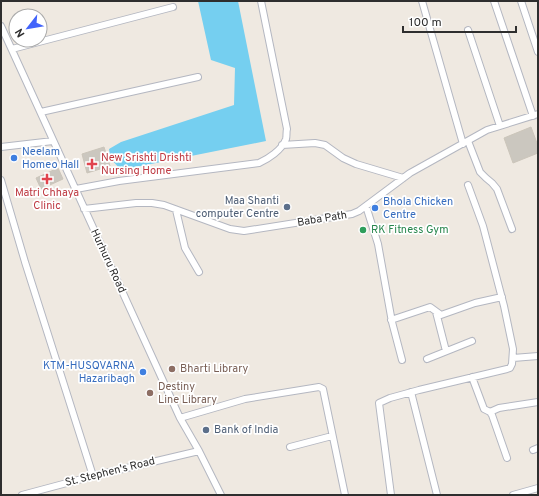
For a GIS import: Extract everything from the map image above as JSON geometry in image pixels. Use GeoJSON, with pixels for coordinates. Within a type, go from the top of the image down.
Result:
{"type":"FeatureCollection","features":[{"type":"Feature","properties":{"kind":"street"},"geometry":{"type":"LineString","coordinates":[[76,189],[119,181],[259,163],[268,159],[282,145],[286,139],[286,129],[261,1]]}},
{"type":"Feature","properties":{"kind":"street"},"geometry":{"type":"LineString","coordinates":[[422,1],[465,142],[480,172],[497,189],[512,229]]}},
{"type":"Feature","properties":{"kind":"street"},"geometry":{"type":"LineString","coordinates":[[494,1],[536,115]]}},
{"type":"Feature","properties":{"kind":"street"},"geometry":{"type":"LineString","coordinates":[[521,1],[538,52]]}},
{"type":"Feature","properties":{"kind":"street"},"geometry":{"type":"LineString","coordinates":[[12,49],[173,7]]}},
{"type":"Feature","properties":{"kind":"street","name":"Hurhuru Road"},"geometry":{"type":"LineString","coordinates":[[2,29],[180,418],[199,451],[220,495]]}},
{"type":"Feature","properties":{"kind":"street"},"geometry":{"type":"LineString","coordinates":[[468,30],[500,126]]}},
{"type":"Feature","properties":{"kind":"street"},"geometry":{"type":"LineString","coordinates":[[41,112],[198,77]]}},
{"type":"Feature","properties":{"kind":"street","name":"Baba Path"},"geometry":{"type":"LineString","coordinates":[[84,209],[136,203],[152,203],[230,229],[244,231],[352,214],[359,212],[403,178],[487,130],[536,115]]}},
{"type":"Feature","properties":{"kind":"street"},"geometry":{"type":"LineString","coordinates":[[1,147],[53,141]]}},
{"type":"Feature","properties":{"kind":"street"},"geometry":{"type":"LineString","coordinates":[[282,145],[315,143],[325,145],[343,158],[356,164],[403,178]]}},
{"type":"Feature","properties":{"kind":"street"},"geometry":{"type":"LineString","coordinates":[[1,180],[92,476]]}},
{"type":"Feature","properties":{"kind":"street"},"geometry":{"type":"LineString","coordinates":[[391,495],[378,403],[411,392],[510,368],[512,364],[513,349],[502,296],[483,226],[468,184]]}},
{"type":"Feature","properties":{"kind":"street"},"geometry":{"type":"LineString","coordinates":[[366,206],[378,244],[391,320],[402,360]]}},
{"type":"Feature","properties":{"kind":"street"},"geometry":{"type":"LineString","coordinates":[[176,210],[185,248],[199,272]]}},
{"type":"Feature","properties":{"kind":"street"},"geometry":{"type":"LineString","coordinates":[[391,320],[430,307],[441,315],[475,303],[502,296]]}},
{"type":"Feature","properties":{"kind":"street"},"geometry":{"type":"LineString","coordinates":[[436,312],[446,351]]}},
{"type":"Feature","properties":{"kind":"street"},"geometry":{"type":"LineString","coordinates":[[427,359],[472,341]]}},
{"type":"Feature","properties":{"kind":"street"},"geometry":{"type":"LineString","coordinates":[[513,358],[538,356]]}},
{"type":"Feature","properties":{"kind":"street"},"geometry":{"type":"LineString","coordinates":[[472,377],[484,409],[490,412],[507,458]]}},
{"type":"Feature","properties":{"kind":"street"},"geometry":{"type":"LineString","coordinates":[[180,418],[245,399],[319,387],[323,389],[345,495]]}},
{"type":"Feature","properties":{"kind":"street"},"geometry":{"type":"LineString","coordinates":[[411,392],[437,495]]}},
{"type":"Feature","properties":{"kind":"street"},"geometry":{"type":"LineString","coordinates":[[490,412],[499,408],[538,402]]}},
{"type":"Feature","properties":{"kind":"street"},"geometry":{"type":"LineString","coordinates":[[290,448],[332,436]]}},
{"type":"Feature","properties":{"kind":"street","name":"St. Stephen's Road"},"geometry":{"type":"LineString","coordinates":[[22,495],[92,476],[199,451]]}},
{"type":"Feature","properties":{"kind":"street"},"geometry":{"type":"LineString","coordinates":[[513,495],[538,488]]}},
{"type":"Feature","properties":{"kind":"water"},"geometry":{"type":"Polygon","coordinates":[[[198,1],[238,1],[266,141],[121,170],[110,158],[109,149],[121,142],[234,105],[235,68],[211,60],[198,1]]]}},
{"type":"Feature","properties":{"kind":"building"},"geometry":{"type":"Polygon","coordinates":[[[531,127],[538,146],[538,153],[513,163],[504,138],[531,127]]]}},
{"type":"Feature","properties":{"kind":"building"},"geometry":{"type":"Polygon","coordinates":[[[104,147],[110,166],[87,173],[82,154],[104,147]]]}},
{"type":"Feature","properties":{"kind":"building"},"geometry":{"type":"Polygon","coordinates":[[[58,168],[63,179],[41,189],[36,178],[58,168]]]}},
{"type":"Feature","properties":{"kind":"place","name":"Neelam Homeo Hall"},"geometry":{"type":"Point","coordinates":[14,158]}},
{"type":"Feature","properties":{"kind":"place","name":"New Srishti Drishti Nursing Home"},"geometry":{"type":"Point","coordinates":[92,164]}},
{"type":"Feature","properties":{"kind":"place","name":"Matri Chhaya Clinic"},"geometry":{"type":"Point","coordinates":[47,179]}},
{"type":"Feature","properties":{"kind":"place","name":"Maa Shanti computer Centre"},"geometry":{"type":"Point","coordinates":[287,207]}},
{"type":"Feature","properties":{"kind":"place","name":"Bhola Chicken Centre"},"geometry":{"type":"Point","coordinates":[375,208]}},
{"type":"Feature","properties":{"kind":"place","name":"RK Fitness Gym"},"geometry":{"type":"Point","coordinates":[363,230]}},
{"type":"Feature","properties":{"kind":"place","name":"Bharti Library"},"geometry":{"type":"Point","coordinates":[172,369]}},
{"type":"Feature","properties":{"kind":"place","name":"KTM-HUSQVARNA Hazaribagh"},"geometry":{"type":"Point","coordinates":[143,372]}},
{"type":"Feature","properties":{"kind":"place","name":"Destiny Line Library"},"geometry":{"type":"Point","coordinates":[150,393]}},
{"type":"Feature","properties":{"kind":"place","name":"Bank of India"},"geometry":{"type":"Point","coordinates":[206,430]}}]}
